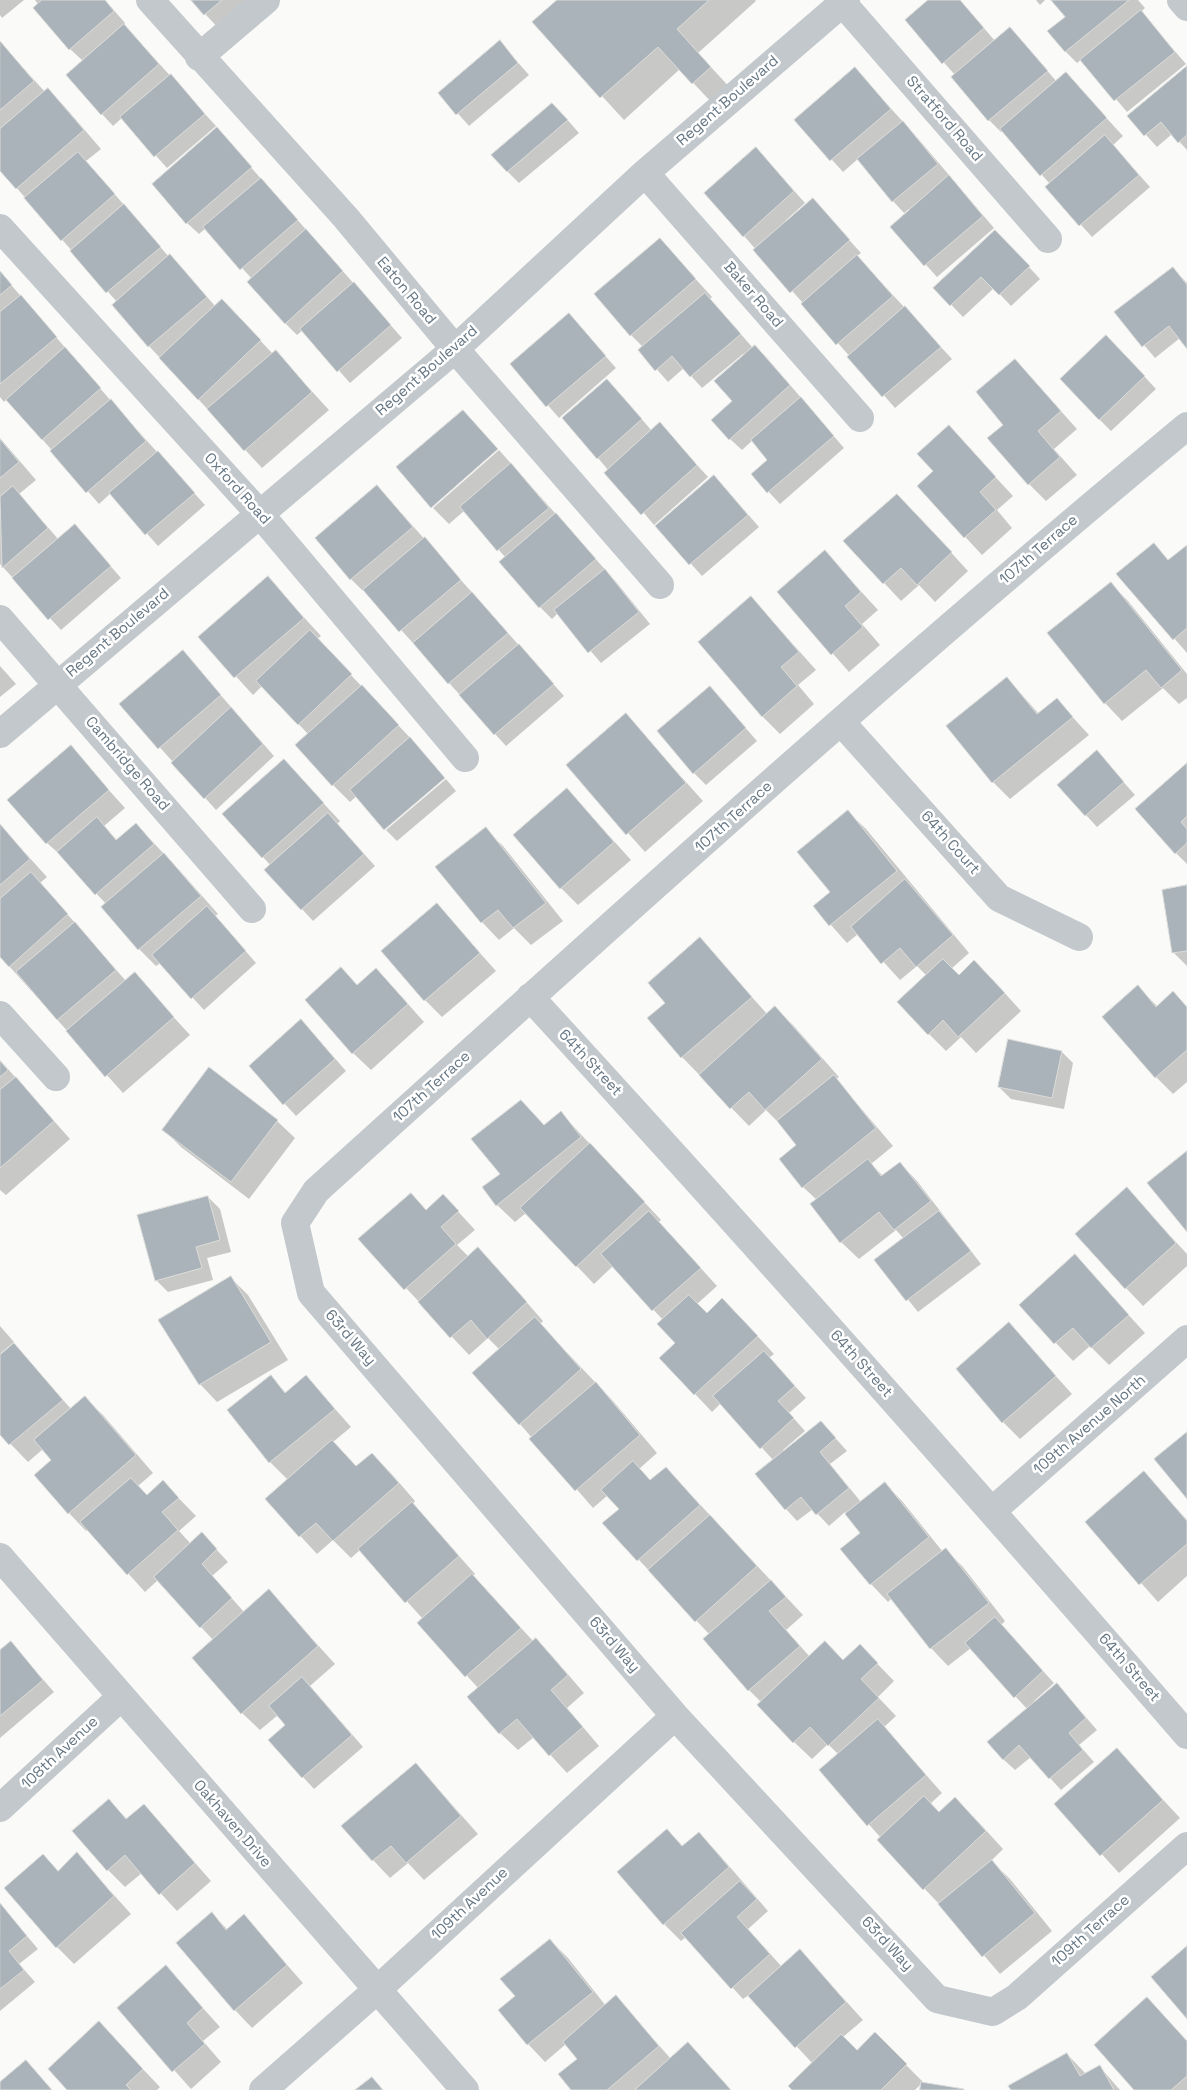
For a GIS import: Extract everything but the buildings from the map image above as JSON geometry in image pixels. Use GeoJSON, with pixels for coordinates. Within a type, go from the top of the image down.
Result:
{"type":"FeatureCollection","features":[{"type":"Feature","properties":{"kind":"street","name":"Eaton Road"},"geometry":{"type":"LineString","coordinates":[[150,0],[199,57],[346,218],[454,349],[660,584]]}},
{"type":"Feature","properties":{"kind":"street"},"geometry":{"type":"LineString","coordinates":[[199,57],[266,0]]}},
{"type":"Feature","properties":{"kind":"street"},"geometry":{"type":"LineString","coordinates":[[1181,0],[1187,7]]}},
{"type":"Feature","properties":{"kind":"street","name":"Regent Boulevard"},"geometry":{"type":"LineString","coordinates":[[0,734],[454,349],[645,173],[843,1]]}},
{"type":"Feature","properties":{"kind":"street","name":"Stratford Road"},"geometry":{"type":"LineString","coordinates":[[843,1],[1048,239]]}},
{"type":"Feature","properties":{"kind":"street","name":"Baker Road"},"geometry":{"type":"LineString","coordinates":[[645,173],[860,418]]}},
{"type":"Feature","properties":{"kind":"street","name":"Oxford Road"},"geometry":{"type":"LineString","coordinates":[[0,228],[259,513],[465,758]]}},
{"type":"Feature","properties":{"kind":"street","name":"107th Terrace"},"geometry":{"type":"LineString","coordinates":[[295,1222],[316,1191],[530,998],[841,722],[1061,531],[1187,426]]}},
{"type":"Feature","properties":{"kind":"street","name":"Cambridge Road"},"geometry":{"type":"LineString","coordinates":[[0,619],[252,910]]}},
{"type":"Feature","properties":{"kind":"street","name":"64th Court"},"geometry":{"type":"LineString","coordinates":[[841,722],[999,898],[1079,937]]}},
{"type":"Feature","properties":{"kind":"street","name":"64th Street"},"geometry":{"type":"LineString","coordinates":[[530,998],[691,1172],[992,1511],[1187,1735]]}},
{"type":"Feature","properties":{"kind":"street"},"geometry":{"type":"LineString","coordinates":[[0,1015],[56,1077]]}},
{"type":"Feature","properties":{"kind":"street","name":"63rd Way"},"geometry":{"type":"LineString","coordinates":[[295,1222],[311,1293],[675,1716],[937,1999],[993,2012]]}},
{"type":"Feature","properties":{"kind":"street","name":"109th Avenue North"},"geometry":{"type":"LineString","coordinates":[[992,1511],[1187,1339]]}},
{"type":"Feature","properties":{"kind":"street","name":"Oakhaven Drive"},"geometry":{"type":"LineString","coordinates":[[0,1556],[465,2090]]}},
{"type":"Feature","properties":{"kind":"street","name":"108th Avenue"},"geometry":{"type":"LineString","coordinates":[[0,1808],[121,1697]]}},
{"type":"Feature","properties":{"kind":"street","name":"109th Avenue"},"geometry":{"type":"LineString","coordinates":[[263,2090],[378,1989],[675,1716]]}},
{"type":"Feature","properties":{"kind":"street","name":"109th Terrace"},"geometry":{"type":"LineString","coordinates":[[993,2012],[1017,1997],[1187,1846]]}}]}
